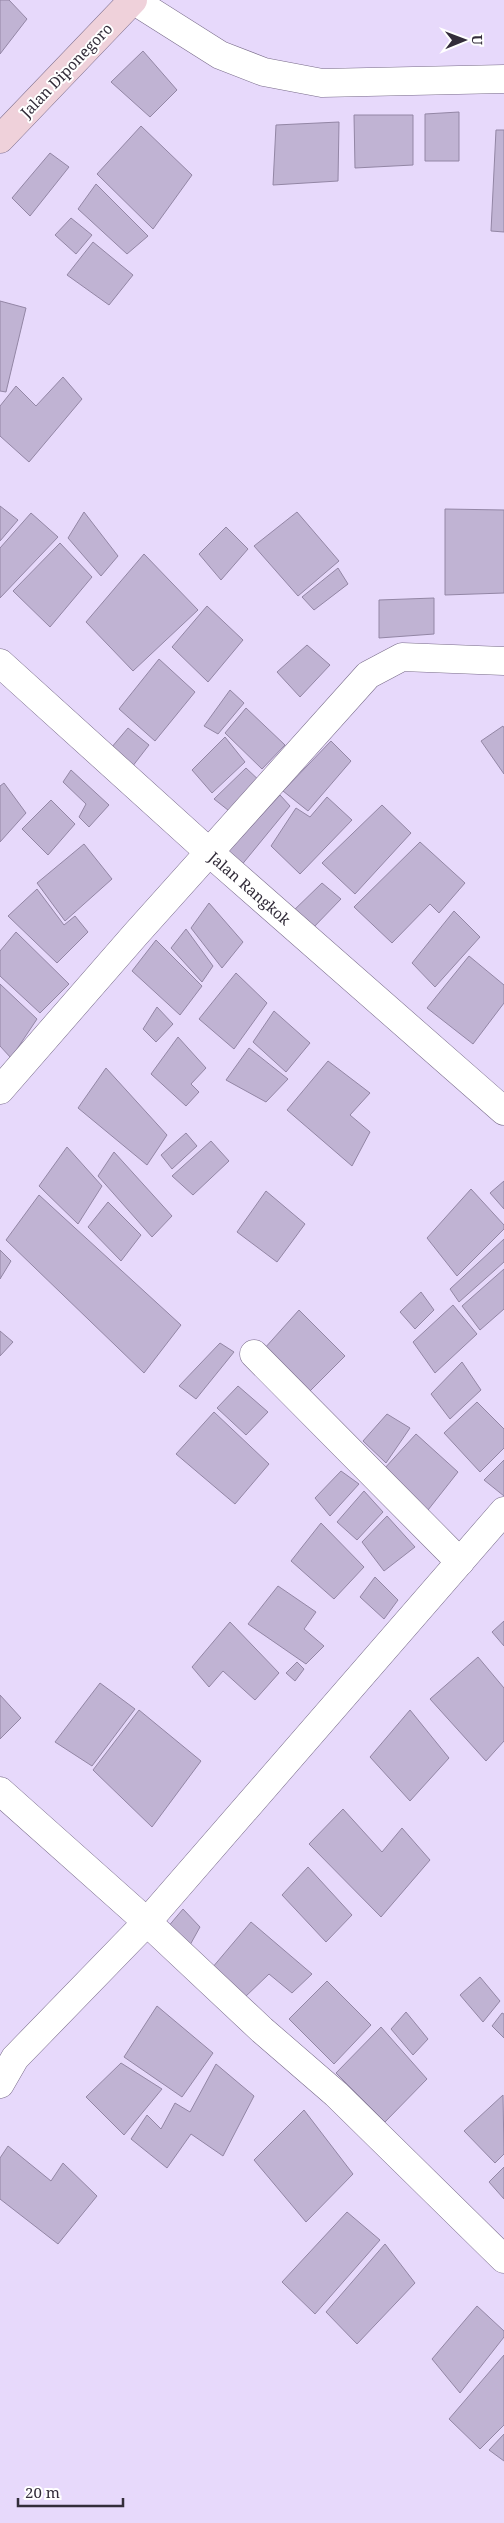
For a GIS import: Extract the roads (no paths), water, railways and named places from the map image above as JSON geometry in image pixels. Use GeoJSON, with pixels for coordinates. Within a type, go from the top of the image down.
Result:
{"type":"FeatureCollection","features":[{"type":"Feature","properties":{"kind":"street"},"geometry":{"type":"LineString","coordinates":[[133,0],[220,55],[264,72],[322,83],[504,79]]}},
{"type":"Feature","properties":{"kind":"street","name":"Jalan Diponegoro"},"geometry":{"type":"LineString","coordinates":[[0,139],[133,0]]}},
{"type":"Feature","properties":{"kind":"street"},"geometry":{"type":"LineString","coordinates":[[0,1090],[135,935],[368,675],[402,657],[504,661]]}},
{"type":"Feature","properties":{"kind":"street","name":"Jalan Rangkok"},"geometry":{"type":"LineString","coordinates":[[0,663],[210,853],[504,1111]]}},
{"type":"Feature","properties":{"kind":"street"},"geometry":{"type":"LineString","coordinates":[[254,1354],[460,1562]]}},
{"type":"Feature","properties":{"kind":"street"},"geometry":{"type":"LineString","coordinates":[[0,2084],[15,2058],[147,1922],[504,1512]]}},
{"type":"Feature","properties":{"kind":"street"},"geometry":{"type":"LineString","coordinates":[[0,1791],[147,1922],[262,2030],[336,2094],[504,2259]]}}]}
